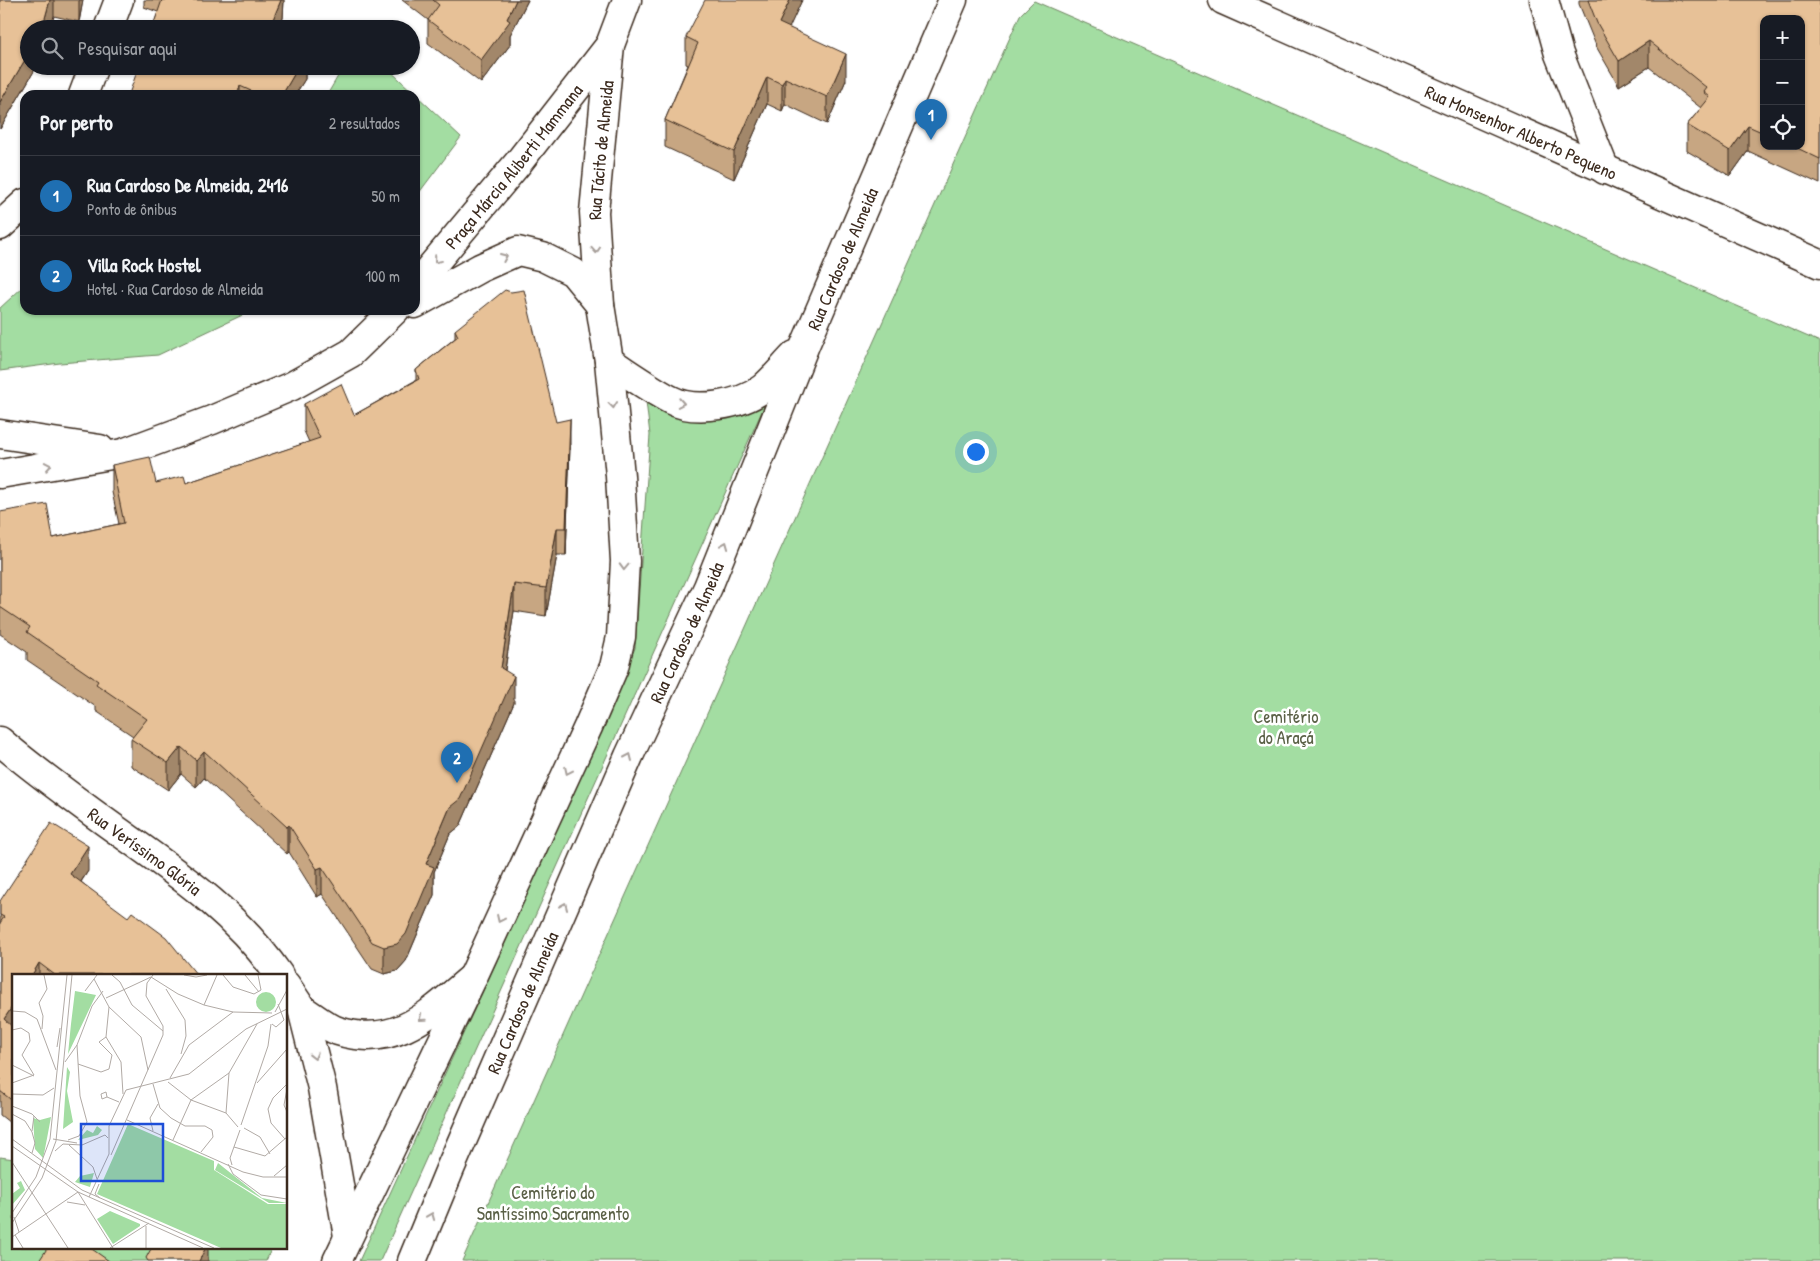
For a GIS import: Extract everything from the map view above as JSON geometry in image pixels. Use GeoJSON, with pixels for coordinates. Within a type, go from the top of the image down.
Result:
{"type":"FeatureCollection","features":[{"type":"Feature","properties":{"kind":"main road"},"geometry":{"type":"LineString","coordinates":[[111,20],[118,0]]}},
{"type":"Feature","properties":{"kind":"main road","name":"Rua Tácito de Almeida"},"geometry":{"type":"LineString","coordinates":[[600,305],[594,212],[610,45],[627,0]]}},
{"type":"Feature","properties":{"kind":"main road","name":"Rua Cardoso de Almeida"},"geometry":{"type":"LineString","coordinates":[[412,1261],[625,765],[708,587],[805,345],[953,0]]}},
{"type":"Feature","properties":{"kind":"main road","name":"Rua Monsenhor Alberto Pequeno"},"geometry":{"type":"LineString","coordinates":[[1223,0],[1820,264]]}},
{"type":"Feature","properties":{"kind":"main road"},"geometry":{"type":"LineString","coordinates":[[1544,0],[1559,54],[1605,170]]}},
{"type":"Feature","properties":{"kind":"main road","name":"Praça Márcia Aliberti Mammana"},"geometry":{"type":"LineString","coordinates":[[420,280],[518,164],[610,45]]}},
{"type":"Feature","properties":{"kind":"main road"},"geometry":{"type":"LineString","coordinates":[[85,90],[91,75]]}},
{"type":"Feature","properties":{"kind":"main road"},"geometry":{"type":"LineString","coordinates":[[0,226],[20,207]]}},
{"type":"Feature","properties":{"kind":"main road","name":"Praça Márcia Aliberti Mammana"},"geometry":{"type":"LineString","coordinates":[[420,301],[480,268],[518,251],[543,257],[572,272],[600,305]]}},
{"type":"Feature","properties":{"kind":"main road"},"geometry":{"type":"LineString","coordinates":[[337,1261],[474,977],[614,667],[621,637],[625,562],[620,476],[609,362],[600,305]]}},
{"type":"Feature","properties":{"kind":"main road"},"geometry":{"type":"LineString","coordinates":[[0,474],[123,453],[212,420],[292,386],[351,353],[394,315]]}},
{"type":"Feature","properties":{"kind":"main road"},"geometry":{"type":"LineString","coordinates":[[609,362],[672,401],[699,406],[723,405],[744,399],[762,388],[805,345]]}},
{"type":"Feature","properties":{"kind":"main road"},"geometry":{"type":"LineString","coordinates":[[0,434],[123,453]]}},
{"type":"Feature","properties":{"kind":"main road","name":"Rua Veríssimo Glória"},"geometry":{"type":"LineString","coordinates":[[0,741],[94,814],[180,873],[223,911],[264,953],[278,974]]}},
{"type":"Feature","properties":{"kind":"main road"},"geometry":{"type":"LineString","coordinates":[[302,1009],[336,1030],[361,1036],[385,1036],[414,1025],[474,977]]}},
{"type":"Feature","properties":{"kind":"main road"},"geometry":{"type":"LineString","coordinates":[[288,989],[302,1009],[322,1088],[348,1236]]}},
{"type":"Feature","properties":{"kind":"green space","name":"Cemitério do Araçá"},"geometry":{"type":"Polygon","coordinates":[[[1034,1],[1820,342],[1820,1261],[462,1261],[1020,15],[1034,1]]]}},
{"type":"Feature","properties":{"kind":"green space"},"geometry":{"type":"Polygon","coordinates":[[[339,75],[395,75],[411,90],[330,90],[339,75]]]}},
{"type":"Feature","properties":{"kind":"green space"},"geometry":{"type":"Polygon","coordinates":[[[420,99],[461,137],[420,191],[420,99]]]}},
{"type":"Feature","properties":{"kind":"green space"},"geometry":{"type":"Polygon","coordinates":[[[20,290],[20,315],[242,315],[158,355],[60,363],[0,371],[0,308],[20,290]]]}},
{"type":"Feature","properties":{"kind":"green space"},"geometry":{"type":"Polygon","coordinates":[[[644,384],[682,410],[771,391],[380,1261],[359,1261],[547,851],[635,648],[650,435],[644,384]]]}},
{"type":"Feature","properties":{"kind":"green space"},"geometry":{"type":"Polygon","coordinates":[[[0,1157],[12,1159],[12,1248],[272,1248],[266,1261],[0,1261],[0,1157]]]}},
{"type":"Feature","properties":{"kind":"building"},"geometry":{"type":"Polygon","coordinates":[[[0,0],[50,0],[44,20],[20,20],[20,68],[0,102],[0,0]]]}},
{"type":"Feature","properties":{"kind":"building"},"geometry":{"type":"Polygon","coordinates":[[[162,0],[281,0],[273,20],[155,20],[162,0]]]}},
{"type":"Feature","properties":{"kind":"building"},"geometry":{"type":"Polygon","coordinates":[[[433,0],[516,0],[507,19],[510,21],[481,60],[428,20],[439,5],[433,0]]]}},
{"type":"Feature","properties":{"kind":"building"},"geometry":{"type":"Polygon","coordinates":[[[705,0],[790,0],[779,23],[846,54],[827,97],[785,78],[782,84],[767,77],[734,152],[665,120],[698,43],[686,37],[705,0]]]}},
{"type":"Feature","properties":{"kind":"building"},"geometry":{"type":"Polygon","coordinates":[[[1588,0],[1820,0],[1820,159],[1801,150],[1805,150],[1805,15],[1760,15],[1760,131],[1748,126],[1730,151],[1687,125],[1710,97],[1704,92],[1707,88],[1649,41],[1619,61],[1597,23],[1588,0]]]}},
{"type":"Feature","properties":{"kind":"building"},"geometry":{"type":"Polygon","coordinates":[[[136,75],[294,75],[285,90],[249,90],[240,86],[239,90],[130,90],[136,75]]]}},
{"type":"Feature","properties":{"kind":"building"},"geometry":{"type":"Polygon","coordinates":[[[505,290],[511,292],[524,290],[556,422],[570,419],[566,528],[557,528],[546,588],[514,584],[501,668],[514,676],[460,799],[450,807],[426,864],[434,867],[406,934],[397,944],[384,947],[372,942],[322,867],[317,869],[289,825],[287,827],[204,751],[196,760],[181,747],[168,763],[131,739],[147,719],[96,684],[98,681],[27,632],[30,627],[0,607],[0,512],[47,504],[53,538],[124,523],[112,465],[150,457],[156,483],[184,476],[186,483],[320,438],[304,404],[341,384],[354,415],[419,379],[416,370],[458,336],[455,330],[505,290]]]}},
{"type":"Feature","properties":{"kind":"building"},"geometry":{"type":"Polygon","coordinates":[[[51,823],[88,846],[70,874],[128,917],[132,912],[166,937],[196,974],[54,974],[39,963],[33,974],[12,974],[12,1007],[4,1019],[12,1026],[12,1100],[0,1091],[0,923],[4,917],[0,915],[0,901],[51,823]]]}},
{"type":"Feature","properties":{"kind":"building"},"geometry":{"type":"Polygon","coordinates":[[[47,1248],[90,1248],[109,1261],[39,1261],[47,1248]]]}},
{"type":"Feature","properties":{"kind":"building"},"geometry":{"type":"Polygon","coordinates":[[[151,1248],[206,1248],[199,1261],[148,1261],[146,1258],[151,1248]]]}},
{"type":"Feature","properties":{"kind":"place","name":"Rua Cardoso De Almeida, 2416"},"geometry":{"type":"Point","coordinates":[931,140]}},
{"type":"Feature","properties":{"kind":"place","name":"Villa Rock Hostel"},"geometry":{"type":"Point","coordinates":[457,783]}},
{"type":"Feature","properties":{"kind":"park label","name":"Cemitério do Santíssimo Sacramento"},"geometry":{"type":"Point","coordinates":[553,1202]}}]}
